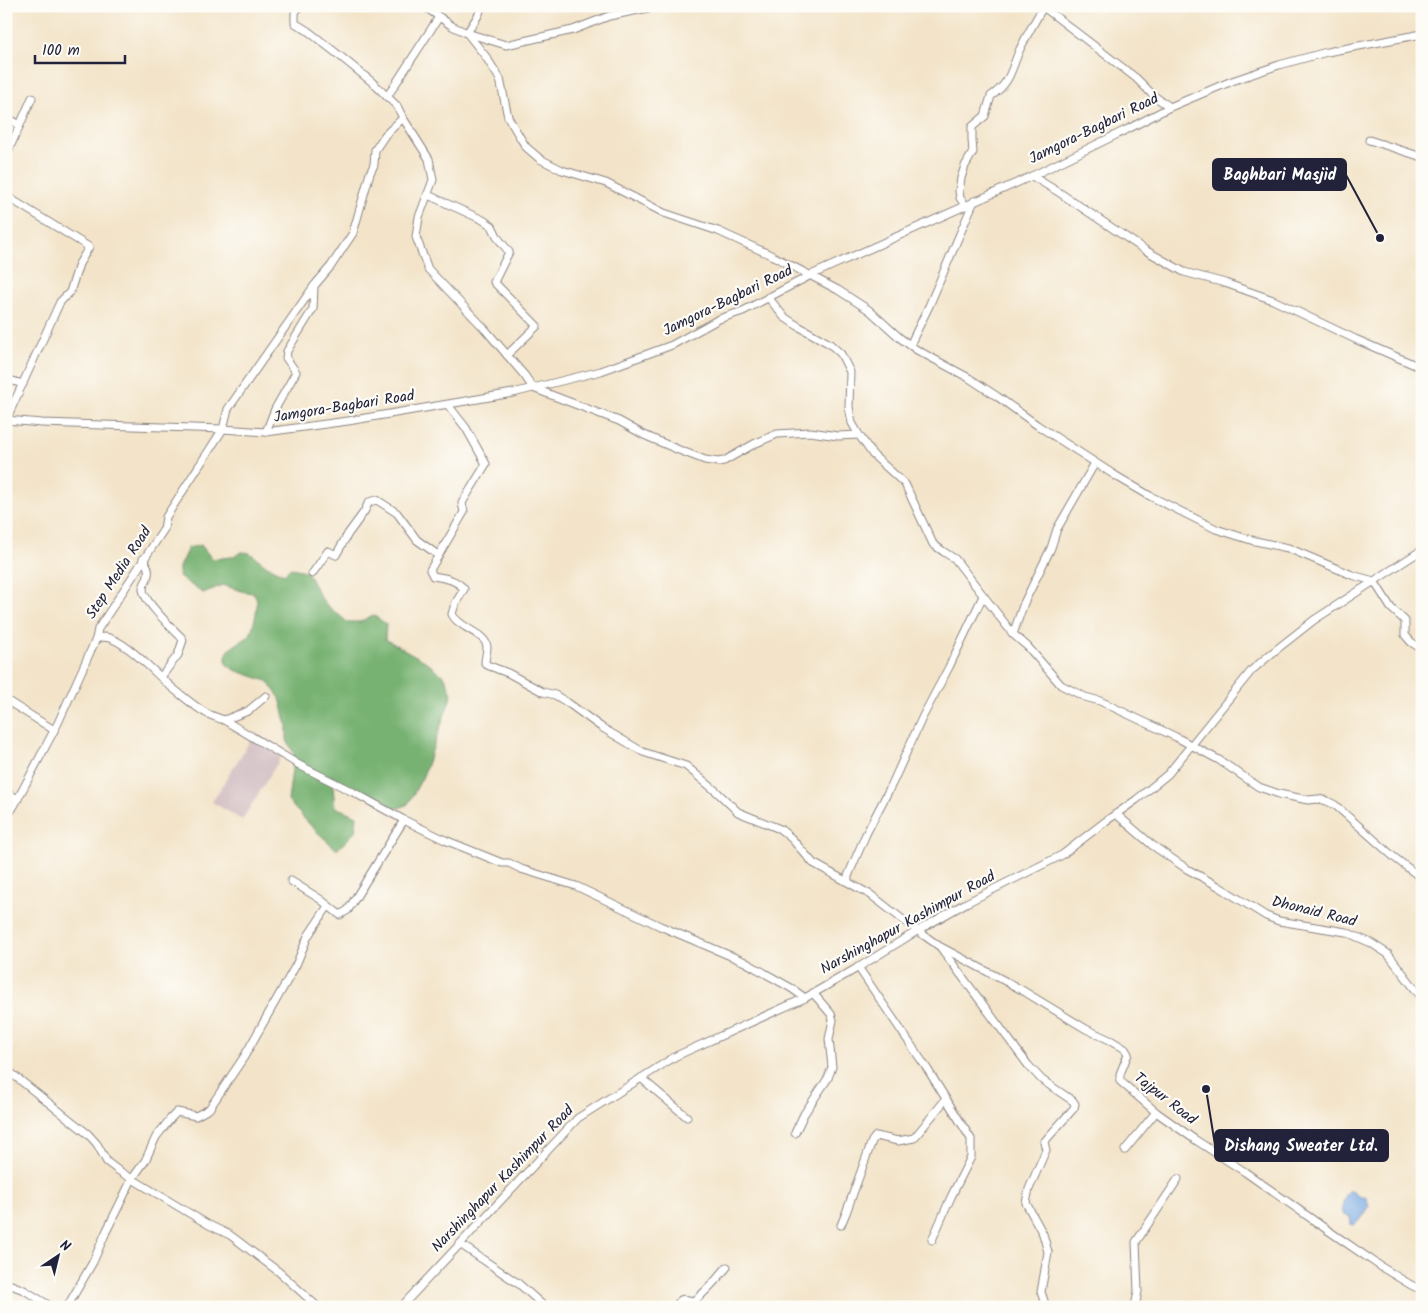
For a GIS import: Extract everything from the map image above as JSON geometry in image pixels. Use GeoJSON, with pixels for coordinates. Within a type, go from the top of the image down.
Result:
{"type":"FeatureCollection","features":[{"type":"Feature","properties":{"kind":"street"},"geometry":{"type":"LineString","coordinates":[[299,6],[295,13],[295,23],[308,31],[372,82],[397,106],[429,159],[433,180],[419,217],[416,237],[428,268],[507,355],[533,388],[619,421],[644,435],[679,450],[705,460],[718,462],[724,461],[754,444],[777,434],[810,432],[838,436],[859,435]]}},
{"type":"Feature","properties":{"kind":"street"},"geometry":{"type":"LineString","coordinates":[[424,6],[452,26],[466,33],[506,45],[573,30],[608,16],[658,6]]}},
{"type":"Feature","properties":{"kind":"street"},"geometry":{"type":"LineString","coordinates":[[466,33],[479,14],[481,6]]}},
{"type":"Feature","properties":{"kind":"street"},"geometry":{"type":"LineString","coordinates":[[965,205],[958,191],[965,166],[973,152],[972,127],[985,116],[991,96],[999,91],[1009,76],[1020,50],[1043,7],[1136,78],[1154,96],[1170,107]]}},
{"type":"Feature","properties":{"kind":"street"},"geometry":{"type":"LineString","coordinates":[[387,97],[439,17]]}},
{"type":"Feature","properties":{"kind":"street"},"geometry":{"type":"LineString","coordinates":[[466,33],[486,57],[500,79],[508,117],[526,147],[540,159],[555,167],[606,183],[664,213],[718,231],[811,275],[855,300],[910,345],[991,392],[1095,463],[1150,496],[1216,529],[1251,540],[1288,548],[1374,581],[1391,608],[1405,621],[1405,635],[1411,642],[1422,649]]}},
{"type":"Feature","properties":{"kind":"street","name":"Jamgora-Bagbari Road"},"geometry":{"type":"LineString","coordinates":[[6,420],[266,432],[348,421],[448,404],[533,388],[601,371],[672,345],[719,319],[743,311],[811,275],[1032,176],[1170,107],[1232,81],[1326,52],[1422,34]]}},
{"type":"Feature","properties":{"kind":"street"},"geometry":{"type":"LineString","coordinates":[[6,156],[32,98]]}},
{"type":"Feature","properties":{"kind":"street"},"geometry":{"type":"LineString","coordinates":[[6,117],[20,125]]}},
{"type":"Feature","properties":{"kind":"street","name":"Step Media Road"},"geometry":{"type":"LineString","coordinates":[[6,818],[54,730],[96,639],[98,629],[164,529],[166,517],[223,429],[228,409],[353,233],[374,165],[375,150],[385,135],[403,118]]}},
{"type":"Feature","properties":{"kind":"street"},"geometry":{"type":"LineString","coordinates":[[1369,140],[1421,155]]}},
{"type":"Feature","properties":{"kind":"street"},"geometry":{"type":"LineString","coordinates":[[1032,176],[1145,250],[1184,272],[1225,283],[1273,300],[1422,368]]}},
{"type":"Feature","properties":{"kind":"street"},"geometry":{"type":"LineString","coordinates":[[428,195],[492,226],[498,238],[509,252],[494,282],[537,326],[507,355]]}},
{"type":"Feature","properties":{"kind":"street"},"geometry":{"type":"LineString","coordinates":[[6,196],[89,247],[79,264],[70,292],[60,302],[6,420]]}},
{"type":"Feature","properties":{"kind":"street"},"geometry":{"type":"LineString","coordinates":[[910,345],[929,306],[974,201]]}},
{"type":"Feature","properties":{"kind":"street"},"geometry":{"type":"LineString","coordinates":[[266,432],[275,409],[296,372],[286,358],[286,351],[313,309],[314,286]]}},
{"type":"Feature","properties":{"kind":"street"},"geometry":{"type":"LineString","coordinates":[[768,297],[784,317],[830,344],[841,354],[850,372],[849,407],[852,422],[859,435],[873,455],[905,484],[933,544],[955,559],[1013,634],[1061,685],[1084,697],[1106,704],[1191,745],[1219,760],[1259,787],[1279,794],[1308,800],[1327,801],[1422,880]]}},
{"type":"Feature","properties":{"kind":"street"},"geometry":{"type":"LineString","coordinates":[[6,379],[23,384]]}},
{"type":"Feature","properties":{"kind":"street"},"geometry":{"type":"LineString","coordinates":[[312,574],[328,551],[336,556],[369,502],[373,500],[388,506],[405,523],[417,540],[438,555],[464,512],[462,503],[486,464],[466,428],[448,404]]}},
{"type":"Feature","properties":{"kind":"street"},"geometry":{"type":"LineString","coordinates":[[1013,634],[1024,603],[1057,529],[1095,463]]}},
{"type":"Feature","properties":{"kind":"street","name":"Narshinghapur Kashimpur Road"},"geometry":{"type":"LineString","coordinates":[[401,1307],[578,1118],[676,1056],[805,998],[916,930],[1062,855],[1168,774],[1252,670],[1314,620],[1422,550]]}},
{"type":"Feature","properties":{"kind":"street","name":"Tajpur Road"},"geometry":{"type":"LineString","coordinates":[[438,555],[430,570],[433,576],[448,578],[464,589],[455,604],[452,614],[455,621],[483,638],[487,646],[485,663],[487,665],[508,673],[543,692],[555,695],[601,727],[643,752],[686,766],[738,812],[780,829],[821,868],[871,895],[939,946],[1125,1049],[1128,1054],[1120,1074],[1120,1081],[1156,1112],[1340,1240],[1383,1268],[1422,1290]]}},
{"type":"Feature","properties":{"kind":"street"},"geometry":{"type":"LineString","coordinates":[[144,559],[149,573],[143,588],[145,596],[184,640],[178,655],[160,677]]}},
{"type":"Feature","properties":{"kind":"street"},"geometry":{"type":"LineString","coordinates":[[848,881],[848,876],[866,834],[984,596]]}},
{"type":"Feature","properties":{"kind":"street"},"geometry":{"type":"LineString","coordinates":[[96,639],[105,637],[138,656],[174,689],[207,714],[224,720],[301,766],[404,820],[445,840],[502,863],[576,886],[660,926],[745,962],[805,998]]}},
{"type":"Feature","properties":{"kind":"street"},"geometry":{"type":"LineString","coordinates":[[224,720],[248,711],[266,696]]}},
{"type":"Feature","properties":{"kind":"street"},"geometry":{"type":"LineString","coordinates":[[6,700],[54,730]]}},
{"type":"Feature","properties":{"kind":"street"},"geometry":{"type":"LineString","coordinates":[[6,793],[18,799]]}},
{"type":"Feature","properties":{"kind":"street","name":"Dhonaid Road"},"geometry":{"type":"LineString","coordinates":[[1116,814],[1152,845],[1187,869],[1266,916],[1279,921],[1346,932],[1371,942],[1388,954],[1422,998]]}},
{"type":"Feature","properties":{"kind":"street"},"geometry":{"type":"LineString","coordinates":[[291,881],[340,915],[348,910],[404,820]]}},
{"type":"Feature","properties":{"kind":"street"},"geometry":{"type":"LineString","coordinates":[[67,1307],[93,1262],[132,1179],[145,1161],[156,1138],[177,1112],[196,1116],[210,1109],[244,1057],[296,965],[308,936],[328,906]]}},
{"type":"Feature","properties":{"kind":"street"},"geometry":{"type":"LineString","coordinates":[[939,946],[1028,1065],[1042,1080],[1073,1101],[1074,1104],[1074,1108],[1044,1142],[1046,1150],[1029,1189],[1026,1204],[1043,1234],[1048,1252],[1042,1292],[1046,1307]]}},
{"type":"Feature","properties":{"kind":"street"},"geometry":{"type":"LineString","coordinates":[[858,967],[928,1070],[971,1139],[971,1156],[932,1240]]}},
{"type":"Feature","properties":{"kind":"street"},"geometry":{"type":"LineString","coordinates":[[794,1132],[828,1078],[832,1067],[829,1039],[834,1020],[813,993]]}},
{"type":"Feature","properties":{"kind":"street"},"geometry":{"type":"LineString","coordinates":[[6,1069],[88,1134],[97,1144],[107,1162],[132,1179],[230,1235],[279,1272],[318,1307]]}},
{"type":"Feature","properties":{"kind":"street"},"geometry":{"type":"LineString","coordinates":[[641,1078],[687,1117]]}},
{"type":"Feature","properties":{"kind":"street"},"geometry":{"type":"LineString","coordinates":[[841,1225],[872,1141],[876,1136],[898,1141],[914,1138],[946,1099]]}},
{"type":"Feature","properties":{"kind":"street"},"geometry":{"type":"LineString","coordinates":[[1125,1150],[1156,1112]]}},
{"type":"Feature","properties":{"kind":"street"},"geometry":{"type":"LineString","coordinates":[[1135,1307],[1138,1290],[1136,1242],[1178,1179]]}},
{"type":"Feature","properties":{"kind":"street"},"geometry":{"type":"LineString","coordinates":[[460,1244],[518,1284],[545,1307]]}},
{"type":"Feature","properties":{"kind":"street"},"geometry":{"type":"LineString","coordinates":[[675,1307],[681,1300],[686,1298],[694,1301],[701,1296],[727,1266]]}},
{"type":"Feature","properties":{"kind":"street"},"geometry":{"type":"LineString","coordinates":[[6,1283],[24,1290],[52,1307]]}},
{"type":"Feature","properties":{"kind":"shaded area"},"geometry":{"type":"Polygon","coordinates":[[[255,733],[285,751],[242,820],[212,802],[255,733]]]}},
{"type":"Feature","properties":{"kind":"green space"},"geometry":{"type":"Polygon","coordinates":[[[201,545],[212,559],[232,557],[242,552],[250,553],[267,566],[284,574],[291,568],[306,571],[323,600],[347,622],[360,622],[373,615],[386,624],[385,639],[425,661],[445,677],[452,694],[423,776],[408,804],[394,809],[381,804],[332,776],[335,807],[357,816],[355,832],[337,850],[288,801],[294,754],[287,740],[287,725],[280,698],[267,681],[237,671],[227,665],[226,659],[229,651],[249,636],[252,629],[257,604],[254,593],[223,585],[203,593],[179,577],[179,567],[188,548],[201,545]]]}},
{"type":"Feature","properties":{"kind":"water"},"geometry":{"type":"Polygon","coordinates":[[[1350,1190],[1360,1197],[1366,1197],[1369,1207],[1362,1218],[1354,1225],[1351,1224],[1350,1217],[1344,1215],[1342,1209],[1344,1198],[1350,1190]]]}},
{"type":"Feature","properties":{"kind":"place","name":"Baghbari Masjid"},"geometry":{"type":"Point","coordinates":[1380,238]}},
{"type":"Feature","properties":{"kind":"place","name":"Dishang Sweater Ltd."},"geometry":{"type":"Point","coordinates":[1206,1089]}}]}
